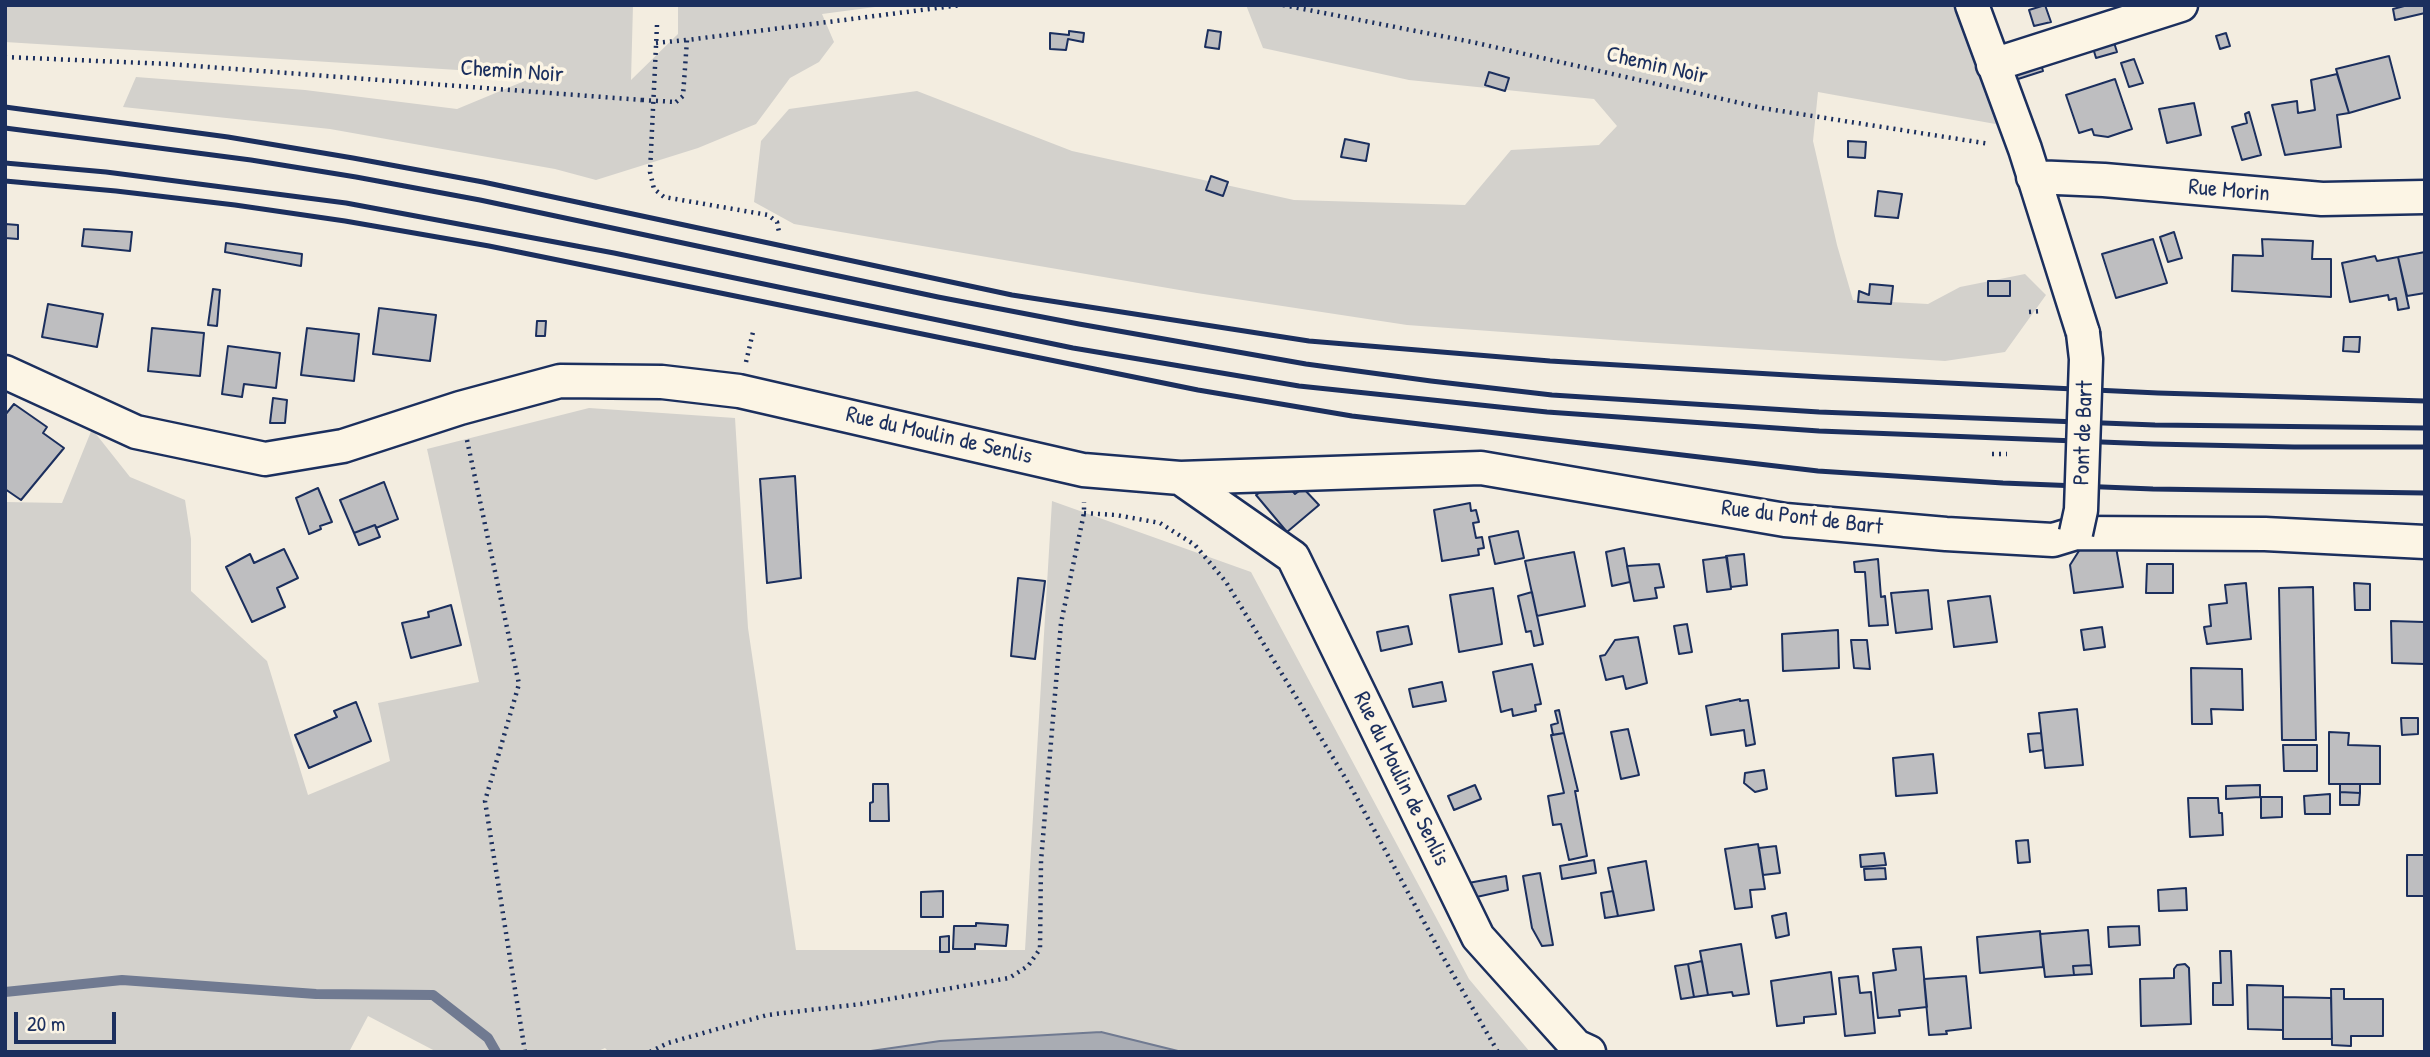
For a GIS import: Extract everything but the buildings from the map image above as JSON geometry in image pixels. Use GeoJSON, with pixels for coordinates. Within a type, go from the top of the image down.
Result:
{"type":"FeatureCollection","features":[{"type":"Feature","properties":{"kind":"street"},"geometry":{"type":"LineString","coordinates":[[1972,5],[2029,163]]}},
{"type":"Feature","properties":{"kind":"street"},"geometry":{"type":"LineString","coordinates":[[1993,65],[2181,5]]}},
{"type":"Feature","properties":{"kind":"street","name":"Rue Morin"},"geometry":{"type":"LineString","coordinates":[[2029,163],[2104,180],[2322,199],[2425,197]]}},
{"type":"Feature","properties":{"kind":"street","name":"Pont de Bart"},"geometry":{"type":"LineString","coordinates":[[2029,163],[2082,333],[2086,359],[2081,510],[2076,533]]}},
{"type":"Feature","properties":{"kind":"street","name":"Rue du Moulin de Senlis"},"geometry":{"type":"LineString","coordinates":[[5,372],[136,432],[265,459],[343,446],[460,408],[560,381],[662,382],[739,391],[1083,470],[1180,478],[1293,557],[1478,937],[1576,1046],[1589,1052]]}},
{"type":"Feature","properties":{"kind":"street","name":"Rue du Pont de Bart"},"geometry":{"type":"LineString","coordinates":[[1180,478],[1481,468],[1785,520],[2053,540],[2076,533],[2265,534],[2425,542]]}},
{"type":"Feature","properties":{"kind":"path"},"geometry":{"type":"LineString","coordinates":[[656,43],[961,5]]}},
{"type":"Feature","properties":{"kind":"path","name":"Chemin Noir"},"geometry":{"type":"LineString","coordinates":[[1283,5],[1472,42],[1762,108],[2029,163]]}},
{"type":"Feature","properties":{"kind":"path"},"geometry":{"type":"LineString","coordinates":[[657,25],[650,172],[654,189],[664,197],[768,215],[777,222],[779,232]]}},
{"type":"Feature","properties":{"kind":"path","name":"Chemin Noir"},"geometry":{"type":"LineString","coordinates":[[5,57],[169,64],[677,102],[683,96],[687,40]]}},
{"type":"Feature","properties":{"kind":"path"},"geometry":{"type":"LineString","coordinates":[[639,99],[640,102],[653,102]]}},
{"type":"Feature","properties":{"kind":"path"},"geometry":{"type":"LineString","coordinates":[[460,408],[519,684],[485,801],[525,1052]]}},
{"type":"Feature","properties":{"kind":"path"},"geometry":{"type":"LineString","coordinates":[[1992,454],[2007,454]]}},
{"type":"Feature","properties":{"kind":"path"},"geometry":{"type":"LineString","coordinates":[[650,1052],[668,1043],[767,1015],[861,1004],[1009,978],[1028,966],[1040,950],[1041,861],[1061,623],[1084,513],[1116,515],[1160,523],[1195,545],[1226,582],[1352,789],[1498,1052]]}},
{"type":"Feature","properties":{"kind":"shaded area"},"geometry":{"type":"Polygon","coordinates":[[[5,5],[633,5],[631,80],[678,34],[678,5],[890,5],[822,14],[834,42],[819,62],[790,78],[756,124],[698,148],[596,180],[555,169],[330,129],[123,107],[136,77],[305,90],[457,109],[539,75],[5,42],[5,5]]]}},
{"type":"Feature","properties":{"kind":"shaded area"},"geometry":{"type":"Polygon","coordinates":[[[1246,5],[1959,5],[2001,125],[1818,92],[1813,141],[1853,300],[1928,304],[1960,287],[2025,274],[2046,295],[2005,352],[1945,361],[1641,342],[1407,325],[1197,293],[794,224],[754,202],[761,141],[789,109],[917,91],[1072,151],[1294,200],[1465,205],[1511,150],[1599,145],[1617,126],[1594,99],[1409,80],[1263,48],[1246,5]]]}},
{"type":"Feature","properties":{"kind":"shaded area"},"geometry":{"type":"Polygon","coordinates":[[[589,408],[735,418],[748,628],[796,950],[1025,950],[1052,501],[1251,572],[1469,979],[1530,1052],[609,1052],[605,1048],[596,1052],[437,1052],[368,1016],[349,1052],[5,1052],[5,502],[62,503],[92,429],[130,477],[185,500],[191,539],[191,591],[267,661],[308,795],[390,761],[378,703],[479,682],[427,449],[589,408]]]}},
{"type":"Feature","properties":{"kind":"shaded area"},"geometry":{"type":"Polygon","coordinates":[[[1101,1032],[1182,1052],[864,1052],[940,1041],[1101,1032]]]}},
{"type":"Feature","properties":{"kind":"waterway"},"geometry":{"type":"LineString","coordinates":[[5,992],[122,980],[316,994],[433,995],[488,1038],[496,1052]]}},
{"type":"Feature","properties":{"kind":"railway"},"geometry":{"type":"LineString","coordinates":[[5,107],[228,137],[353,158],[483,182],[1012,295],[1309,341],[1550,361],[1822,377],[2158,393],[2425,401]]}},
{"type":"Feature","properties":{"kind":"railway"},"geometry":{"type":"LineString","coordinates":[[5,128],[251,160],[356,177],[480,200],[938,297],[1079,324],[1306,364],[1431,381],[1552,395],[1819,412],[2155,425],[2425,428]]}},
{"type":"Feature","properties":{"kind":"railway"},"geometry":{"type":"LineString","coordinates":[[5,163],[106,172],[346,203],[614,253],[1073,348],[1299,386],[1547,412],[1819,431],[2153,444],[2425,447]]}},
{"type":"Feature","properties":{"kind":"railway"},"geometry":{"type":"LineString","coordinates":[[5,181],[235,205],[489,246],[1198,390],[1352,416],[1818,471],[2153,489],[2425,493]]}}]}
